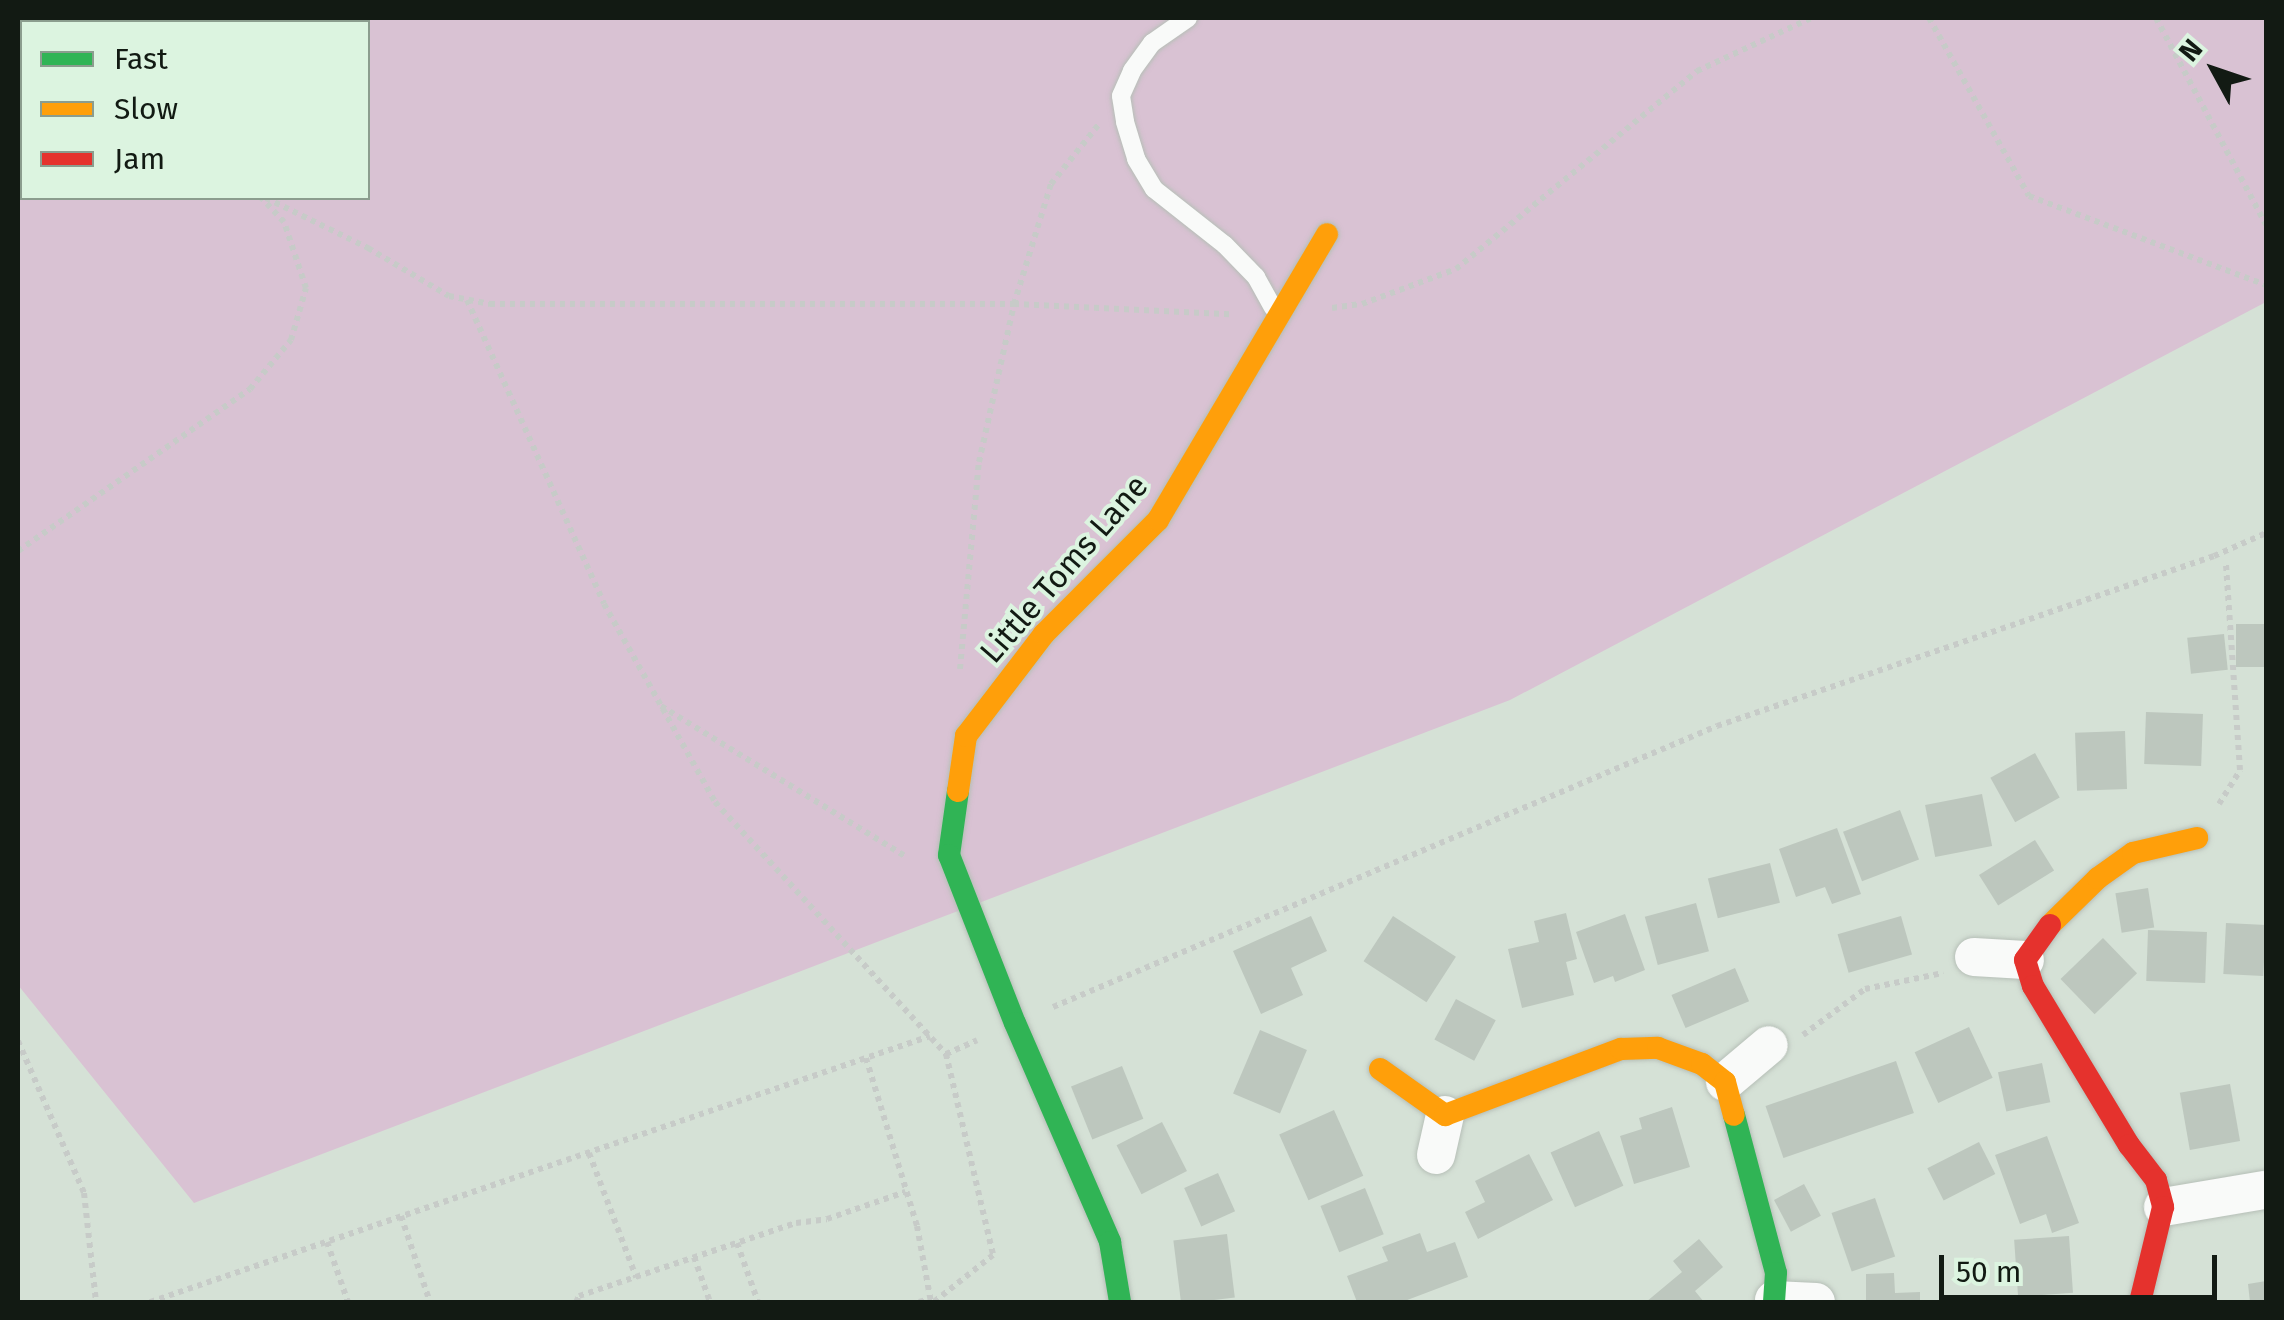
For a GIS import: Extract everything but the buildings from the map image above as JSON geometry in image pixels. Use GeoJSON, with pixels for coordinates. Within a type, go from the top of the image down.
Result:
{"type":"FeatureCollection","features":[{"type":"Feature","properties":{"kind":"street","name":"Little Toms Lane"},"geometry":{"type":"LineString","coordinates":[[1120,1302],[1110,1242],[1015,1023],[948,855],[966,736],[1044,634],[1158,520],[1327,234]]}},
{"type":"Feature","properties":{"kind":"street"},"geometry":{"type":"LineString","coordinates":[[2025,960],[2041,934],[2098,878],[2133,853],[2197,838]]}},
{"type":"Feature","properties":{"kind":"street"},"geometry":{"type":"LineString","coordinates":[[1974,957],[2025,960]]}},
{"type":"Feature","properties":{"kind":"street"},"geometry":{"type":"LineString","coordinates":[[2025,960],[2034,986],[2129,1145],[2156,1180],[2163,1207],[2140,1302]]}},
{"type":"Feature","properties":{"kind":"street"},"geometry":{"type":"LineString","coordinates":[[1726,1082],[1769,1045]]}},
{"type":"Feature","properties":{"kind":"street"},"geometry":{"type":"LineString","coordinates":[[1445,1114],[1621,1049],[1658,1048],[1702,1064],[1726,1082],[1776,1273],[1774,1301],[1816,1302]]}},
{"type":"Feature","properties":{"kind":"street"},"geometry":{"type":"LineString","coordinates":[[1380,1069],[1445,1114]]}},
{"type":"Feature","properties":{"kind":"street"},"geometry":{"type":"LineString","coordinates":[[1436,1156],[1445,1114]]}},
{"type":"Feature","properties":{"kind":"street"},"geometry":{"type":"LineString","coordinates":[[2163,1207],[2264,1190]]}},
{"type":"Feature","properties":{"kind":"lane"},"geometry":{"type":"LineString","coordinates":[[1188,18],[1152,43],[1132,71],[1121,96],[1136,159],[1154,189],[1256,277],[1278,317]]}},
{"type":"Feature","properties":{"kind":"path"},"geometry":{"type":"LineString","coordinates":[[268,200],[368,248],[449,296],[490,304],[1014,304],[1278,317],[1362,304],[1456,269],[1696,71],[1812,18]]}},
{"type":"Feature","properties":{"kind":"path"},"geometry":{"type":"LineString","coordinates":[[1928,18],[2029,196],[2266,285]]}},
{"type":"Feature","properties":{"kind":"path"},"geometry":{"type":"LineString","coordinates":[[2156,18],[2266,225]]}},
{"type":"Feature","properties":{"kind":"path"},"geometry":{"type":"LineString","coordinates":[[966,736],[955,721],[979,462],[1014,304],[1051,184],[1121,96]]}},
{"type":"Feature","properties":{"kind":"path"},"geometry":{"type":"LineString","coordinates":[[18,551],[250,389],[291,340],[306,288],[284,222],[266,200]]}},
{"type":"Feature","properties":{"kind":"path"},"geometry":{"type":"LineString","coordinates":[[466,299],[604,604],[715,802],[946,1054],[992,1255],[932,1301],[919,1302]]}},
{"type":"Feature","properties":{"kind":"path"},"geometry":{"type":"LineString","coordinates":[[1015,1023],[1718,726],[2214,556],[2266,533]]}},
{"type":"Feature","properties":{"kind":"path"},"geometry":{"type":"LineString","coordinates":[[2197,838],[2240,770],[2226,562]]}},
{"type":"Feature","properties":{"kind":"path"},"geometry":{"type":"LineString","coordinates":[[660,705],[913,862]]}},
{"type":"Feature","properties":{"kind":"path"},"geometry":{"type":"LineString","coordinates":[[1769,1045],[1792,1042],[1865,989],[1947,972],[1974,957]]}},
{"type":"Feature","properties":{"kind":"path"},"geometry":{"type":"LineString","coordinates":[[150,1302],[930,1036]]}},
{"type":"Feature","properties":{"kind":"path"},"geometry":{"type":"LineString","coordinates":[[18,1041],[84,1194],[96,1302]]}},
{"type":"Feature","properties":{"kind":"path"},"geometry":{"type":"LineString","coordinates":[[866,1058],[918,1226],[932,1301]]}},
{"type":"Feature","properties":{"kind":"path"},"geometry":{"type":"LineString","coordinates":[[589,1152],[636,1277]]}},
{"type":"Feature","properties":{"kind":"path"},"geometry":{"type":"LineString","coordinates":[[576,1302],[579,1296],[737,1242],[796,1223],[827,1220],[905,1192]]}},
{"type":"Feature","properties":{"kind":"path"},"geometry":{"type":"LineString","coordinates":[[401,1216],[430,1302]]}},
{"type":"Feature","properties":{"kind":"path"},"geometry":{"type":"LineString","coordinates":[[328,1242],[348,1302]]}},
{"type":"Feature","properties":{"kind":"path"},"geometry":{"type":"LineString","coordinates":[[737,1242],[758,1302]]}},
{"type":"Feature","properties":{"kind":"path"},"geometry":{"type":"LineString","coordinates":[[694,1257],[710,1302]]}},
{"type":"Feature","properties":{"kind":"shaded area"},"geometry":{"type":"Polygon","coordinates":[[[18,18],[2266,18],[2266,302],[1510,700],[194,1203],[18,985],[18,18]]]}},
{"type":"Feature","properties":{"kind":"traffic: fast"},"geometry":{"type":"LineString","coordinates":[[958,791],[949,855],[1015,1023],[1110,1242],[1120,1302]]}},
{"type":"Feature","properties":{"kind":"traffic: fast"},"geometry":{"type":"LineString","coordinates":[[1734,1115],[1776,1273],[1774,1302]]}},
{"type":"Feature","properties":{"kind":"traffic: slow"},"geometry":{"type":"LineString","coordinates":[[958,791],[966,736],[1044,634],[1158,520],[1327,234]]}},
{"type":"Feature","properties":{"kind":"traffic: slow"},"geometry":{"type":"LineString","coordinates":[[2050,925],[2098,878],[2133,853],[2197,838]]}},
{"type":"Feature","properties":{"kind":"traffic: slow"},"geometry":{"type":"LineString","coordinates":[[1380,1069],[1445,1115],[1621,1049],[1658,1048],[1702,1064],[1725,1082],[1734,1115]]}},
{"type":"Feature","properties":{"kind":"traffic: jam"},"geometry":{"type":"LineString","coordinates":[[2050,925],[2025,960],[2033,986],[2129,1145],[2156,1180],[2163,1207],[2140,1302]]}}]}
